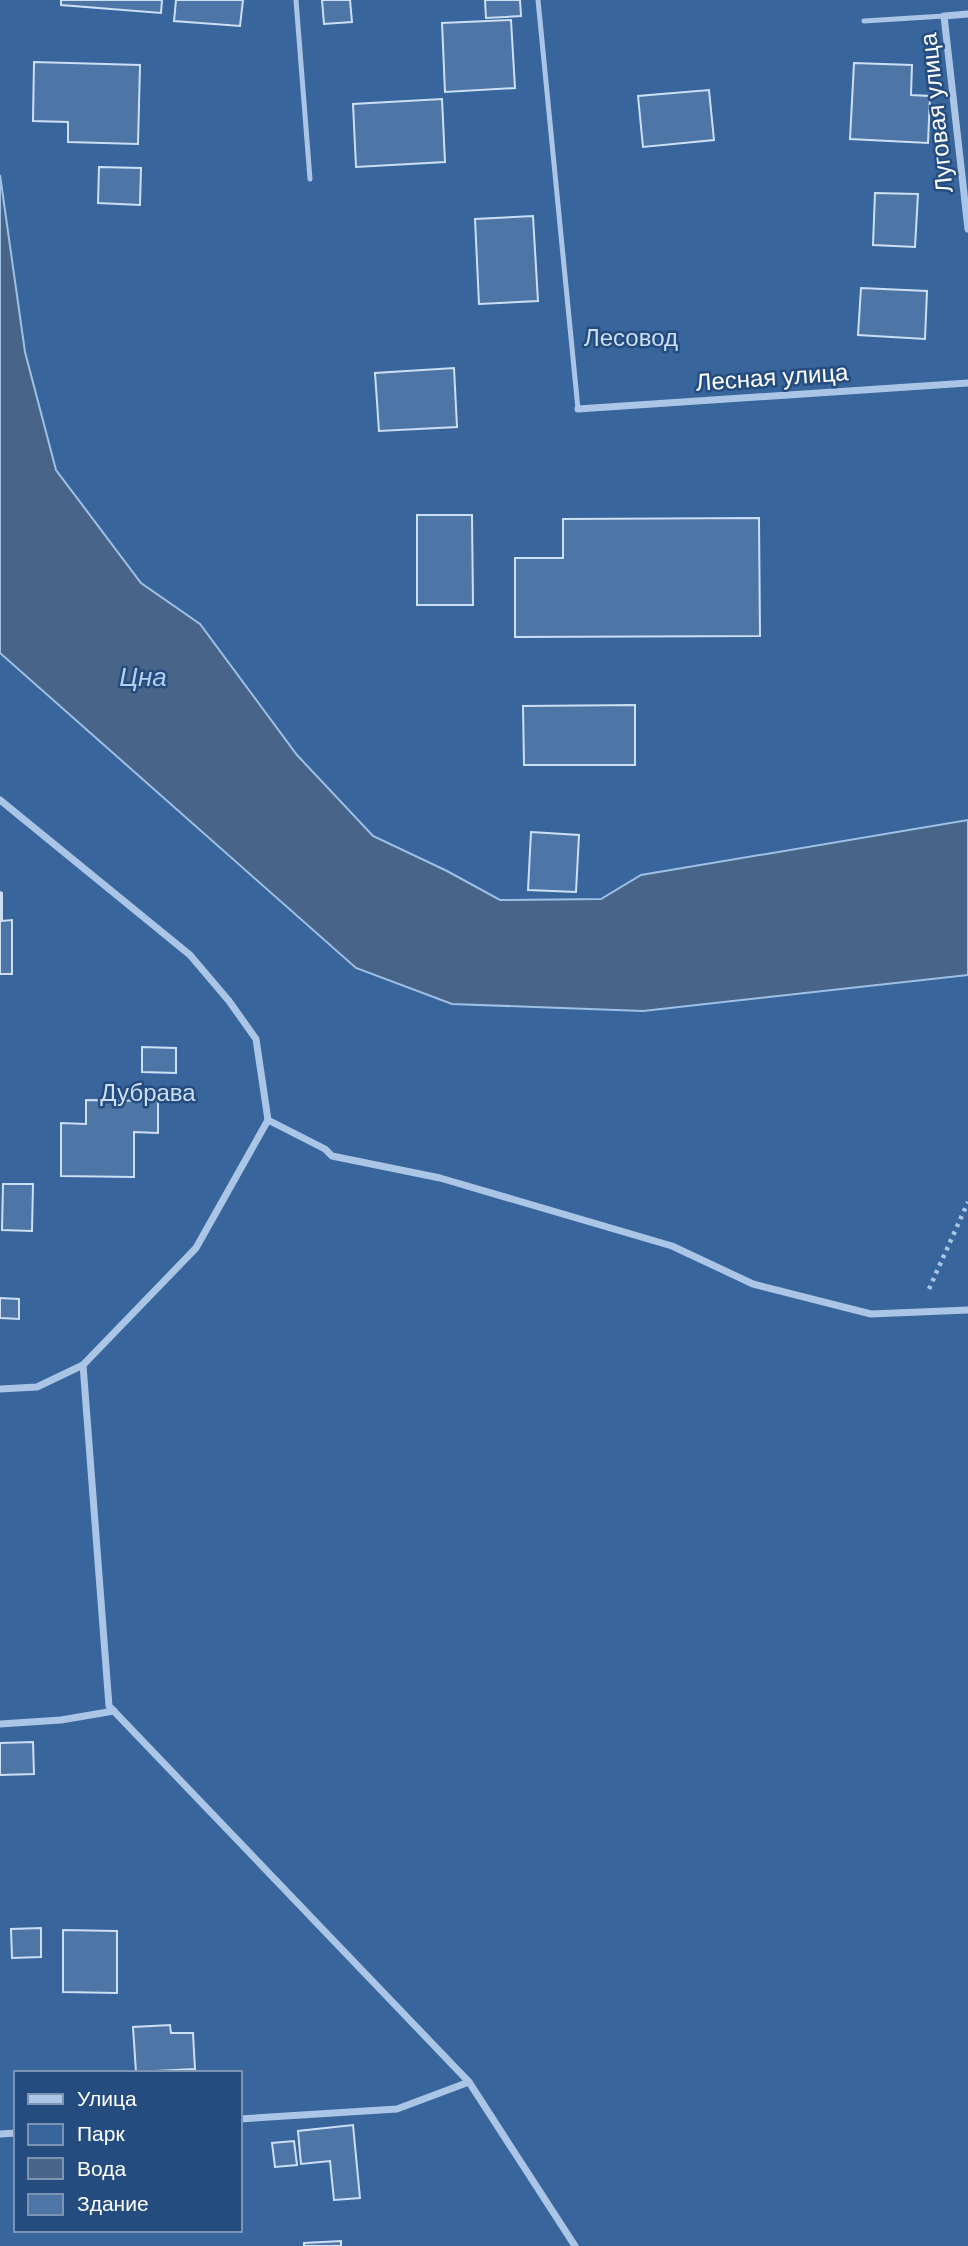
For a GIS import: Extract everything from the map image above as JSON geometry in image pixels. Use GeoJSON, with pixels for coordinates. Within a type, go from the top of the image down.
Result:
{"type":"FeatureCollection","features":[{"type":"Feature","properties":{"kind":"street","name":"Луговая улица"},"geometry":{"type":"LineString","coordinates":[[968,14],[944,16],[968,229]]}},
{"type":"Feature","properties":{"kind":"street","name":"Лесная улица"},"geometry":{"type":"LineString","coordinates":[[578,409],[968,383]]}},
{"type":"Feature","properties":{"kind":"street"},"geometry":{"type":"LineString","coordinates":[[0,800],[190,955],[229,1001],[256,1039],[268,1120],[196,1248],[83,1365],[37,1387],[0,1389]]}},
{"type":"Feature","properties":{"kind":"street"},"geometry":{"type":"LineString","coordinates":[[268,1120],[325,1149],[332,1156],[427,1174],[672,1246],[753,1284],[871,1314],[968,1310]]}},
{"type":"Feature","properties":{"kind":"street"},"geometry":{"type":"LineString","coordinates":[[83,1365],[109,1706],[469,2082],[575,2246]]}},
{"type":"Feature","properties":{"kind":"street"},"geometry":{"type":"LineString","coordinates":[[0,1724],[61,1720],[114,1711]]}},
{"type":"Feature","properties":{"kind":"street"},"geometry":{"type":"LineString","coordinates":[[242,2119],[397,2109],[469,2082]]}},
{"type":"Feature","properties":{"kind":"lane"},"geometry":{"type":"LineString","coordinates":[[296,0],[310,179]]}},
{"type":"Feature","properties":{"kind":"lane"},"geometry":{"type":"LineString","coordinates":[[538,0],[578,409]]}},
{"type":"Feature","properties":{"kind":"lane"},"geometry":{"type":"LineString","coordinates":[[864,21],[944,16]]}},
{"type":"Feature","properties":{"kind":"path"},"geometry":{"type":"LineString","coordinates":[[919,1312],[968,1202]]}},
{"type":"Feature","properties":{"kind":"green space","name":"Лесовод"},"geometry":{"type":"Polygon","coordinates":[[[0,0],[968,0],[968,820],[641,875],[601,899],[500,900],[373,836],[297,755],[200,624],[141,583],[56,470],[25,352],[0,175],[0,0]]]}},
{"type":"Feature","properties":{"kind":"green space","name":"Дубрава"},"geometry":{"type":"Polygon","coordinates":[[[0,653],[356,968],[452,1004],[643,1011],[968,975],[968,2246],[0,2246],[0,653]]]}},
{"type":"Feature","properties":{"kind":"water","name":"Цна"},"geometry":{"type":"Polygon","coordinates":[[[0,175],[25,352],[56,470],[141,583],[200,624],[297,755],[373,836],[500,900],[601,899],[641,875],[968,820],[968,975],[643,1011],[452,1004],[356,968],[0,653],[0,175]]]}},
{"type":"Feature","properties":{"kind":"building"},"geometry":{"type":"Polygon","coordinates":[[[61,0],[162,0],[161,13],[61,5],[61,0]]]}},
{"type":"Feature","properties":{"kind":"building"},"geometry":{"type":"Polygon","coordinates":[[[176,0],[243,0],[240,26],[174,21],[176,0]]]}},
{"type":"Feature","properties":{"kind":"building"},"geometry":{"type":"Polygon","coordinates":[[[322,0],[350,0],[352,22],[324,24],[322,0]]]}},
{"type":"Feature","properties":{"kind":"building"},"geometry":{"type":"Polygon","coordinates":[[[485,0],[520,0],[521,16],[486,18],[485,0]]]}},
{"type":"Feature","properties":{"kind":"building"},"geometry":{"type":"Polygon","coordinates":[[[511,20],[515,88],[445,92],[442,23],[511,20]]]}},
{"type":"Feature","properties":{"kind":"building"},"geometry":{"type":"Polygon","coordinates":[[[34,62],[140,65],[138,144],[68,142],[68,122],[33,121],[34,62]]]}},
{"type":"Feature","properties":{"kind":"building"},"geometry":{"type":"Polygon","coordinates":[[[854,63],[912,65],[911,95],[930,96],[928,143],[850,139],[854,63]]]}},
{"type":"Feature","properties":{"kind":"building"},"geometry":{"type":"Polygon","coordinates":[[[709,90],[714,140],[643,147],[638,96],[709,90]]]}},
{"type":"Feature","properties":{"kind":"building"},"geometry":{"type":"Polygon","coordinates":[[[442,99],[445,162],[356,167],[353,104],[442,99]]]}},
{"type":"Feature","properties":{"kind":"building"},"geometry":{"type":"Polygon","coordinates":[[[99,167],[141,168],[140,205],[98,203],[99,167]]]}},
{"type":"Feature","properties":{"kind":"building"},"geometry":{"type":"Polygon","coordinates":[[[875,193],[918,194],[915,247],[873,245],[875,193]]]}},
{"type":"Feature","properties":{"kind":"building"},"geometry":{"type":"Polygon","coordinates":[[[533,216],[538,301],[479,304],[475,219],[533,216]]]}},
{"type":"Feature","properties":{"kind":"building"},"geometry":{"type":"Polygon","coordinates":[[[861,288],[927,291],[925,339],[858,335],[861,288]]]}},
{"type":"Feature","properties":{"kind":"building"},"geometry":{"type":"Polygon","coordinates":[[[454,368],[457,427],[379,431],[375,373],[454,368]]]}},
{"type":"Feature","properties":{"kind":"building"},"geometry":{"type":"Polygon","coordinates":[[[417,515],[472,515],[473,605],[417,605],[417,515]]]}},
{"type":"Feature","properties":{"kind":"building"},"geometry":{"type":"Polygon","coordinates":[[[759,518],[760,636],[515,637],[515,558],[563,558],[563,519],[759,518]]]}},
{"type":"Feature","properties":{"kind":"building"},"geometry":{"type":"Polygon","coordinates":[[[635,705],[635,765],[524,765],[523,706],[635,705]]]}},
{"type":"Feature","properties":{"kind":"building"},"geometry":{"type":"Polygon","coordinates":[[[531,832],[579,835],[576,892],[528,890],[531,832]]]}},
{"type":"Feature","properties":{"kind":"building"},"geometry":{"type":"Polygon","coordinates":[[[0,892],[2,921],[12,920],[12,974],[0,974],[0,892]]]}},
{"type":"Feature","properties":{"kind":"building"},"geometry":{"type":"Polygon","coordinates":[[[142,1047],[176,1048],[176,1073],[142,1072],[142,1047]]]}},
{"type":"Feature","properties":{"kind":"building"},"geometry":{"type":"Polygon","coordinates":[[[86,1100],[158,1101],[158,1133],[134,1132],[134,1177],[61,1176],[61,1123],[86,1124],[86,1100]]]}},
{"type":"Feature","properties":{"kind":"building"},"geometry":{"type":"Polygon","coordinates":[[[3,1184],[33,1184],[32,1231],[2,1230],[3,1184]]]}},
{"type":"Feature","properties":{"kind":"building"},"geometry":{"type":"Polygon","coordinates":[[[0,1298],[19,1299],[19,1319],[0,1318],[0,1298]]]}},
{"type":"Feature","properties":{"kind":"building"},"geometry":{"type":"Polygon","coordinates":[[[33,1742],[34,1774],[0,1775],[0,1743],[33,1742]]]}},
{"type":"Feature","properties":{"kind":"building"},"geometry":{"type":"Polygon","coordinates":[[[41,1928],[41,1957],[12,1958],[11,1929],[41,1928]]]}},
{"type":"Feature","properties":{"kind":"building"},"geometry":{"type":"Polygon","coordinates":[[[63,1930],[117,1931],[117,1993],[63,1992],[63,1930]]]}},
{"type":"Feature","properties":{"kind":"building"},"geometry":{"type":"Polygon","coordinates":[[[170,2025],[171,2033],[193,2033],[195,2069],[136,2071],[133,2027],[170,2025]]]}},
{"type":"Feature","properties":{"kind":"building"},"geometry":{"type":"Polygon","coordinates":[[[353,2125],[360,2198],[334,2200],[330,2161],[301,2164],[298,2131],[353,2125]]]}},
{"type":"Feature","properties":{"kind":"building"},"geometry":{"type":"Polygon","coordinates":[[[294,2141],[297,2165],[275,2167],[272,2143],[294,2141]]]}},
{"type":"Feature","properties":{"kind":"building"},"geometry":{"type":"Polygon","coordinates":[[[341,2241],[341,2246],[304,2246],[304,2243],[341,2241]]]}}]}
